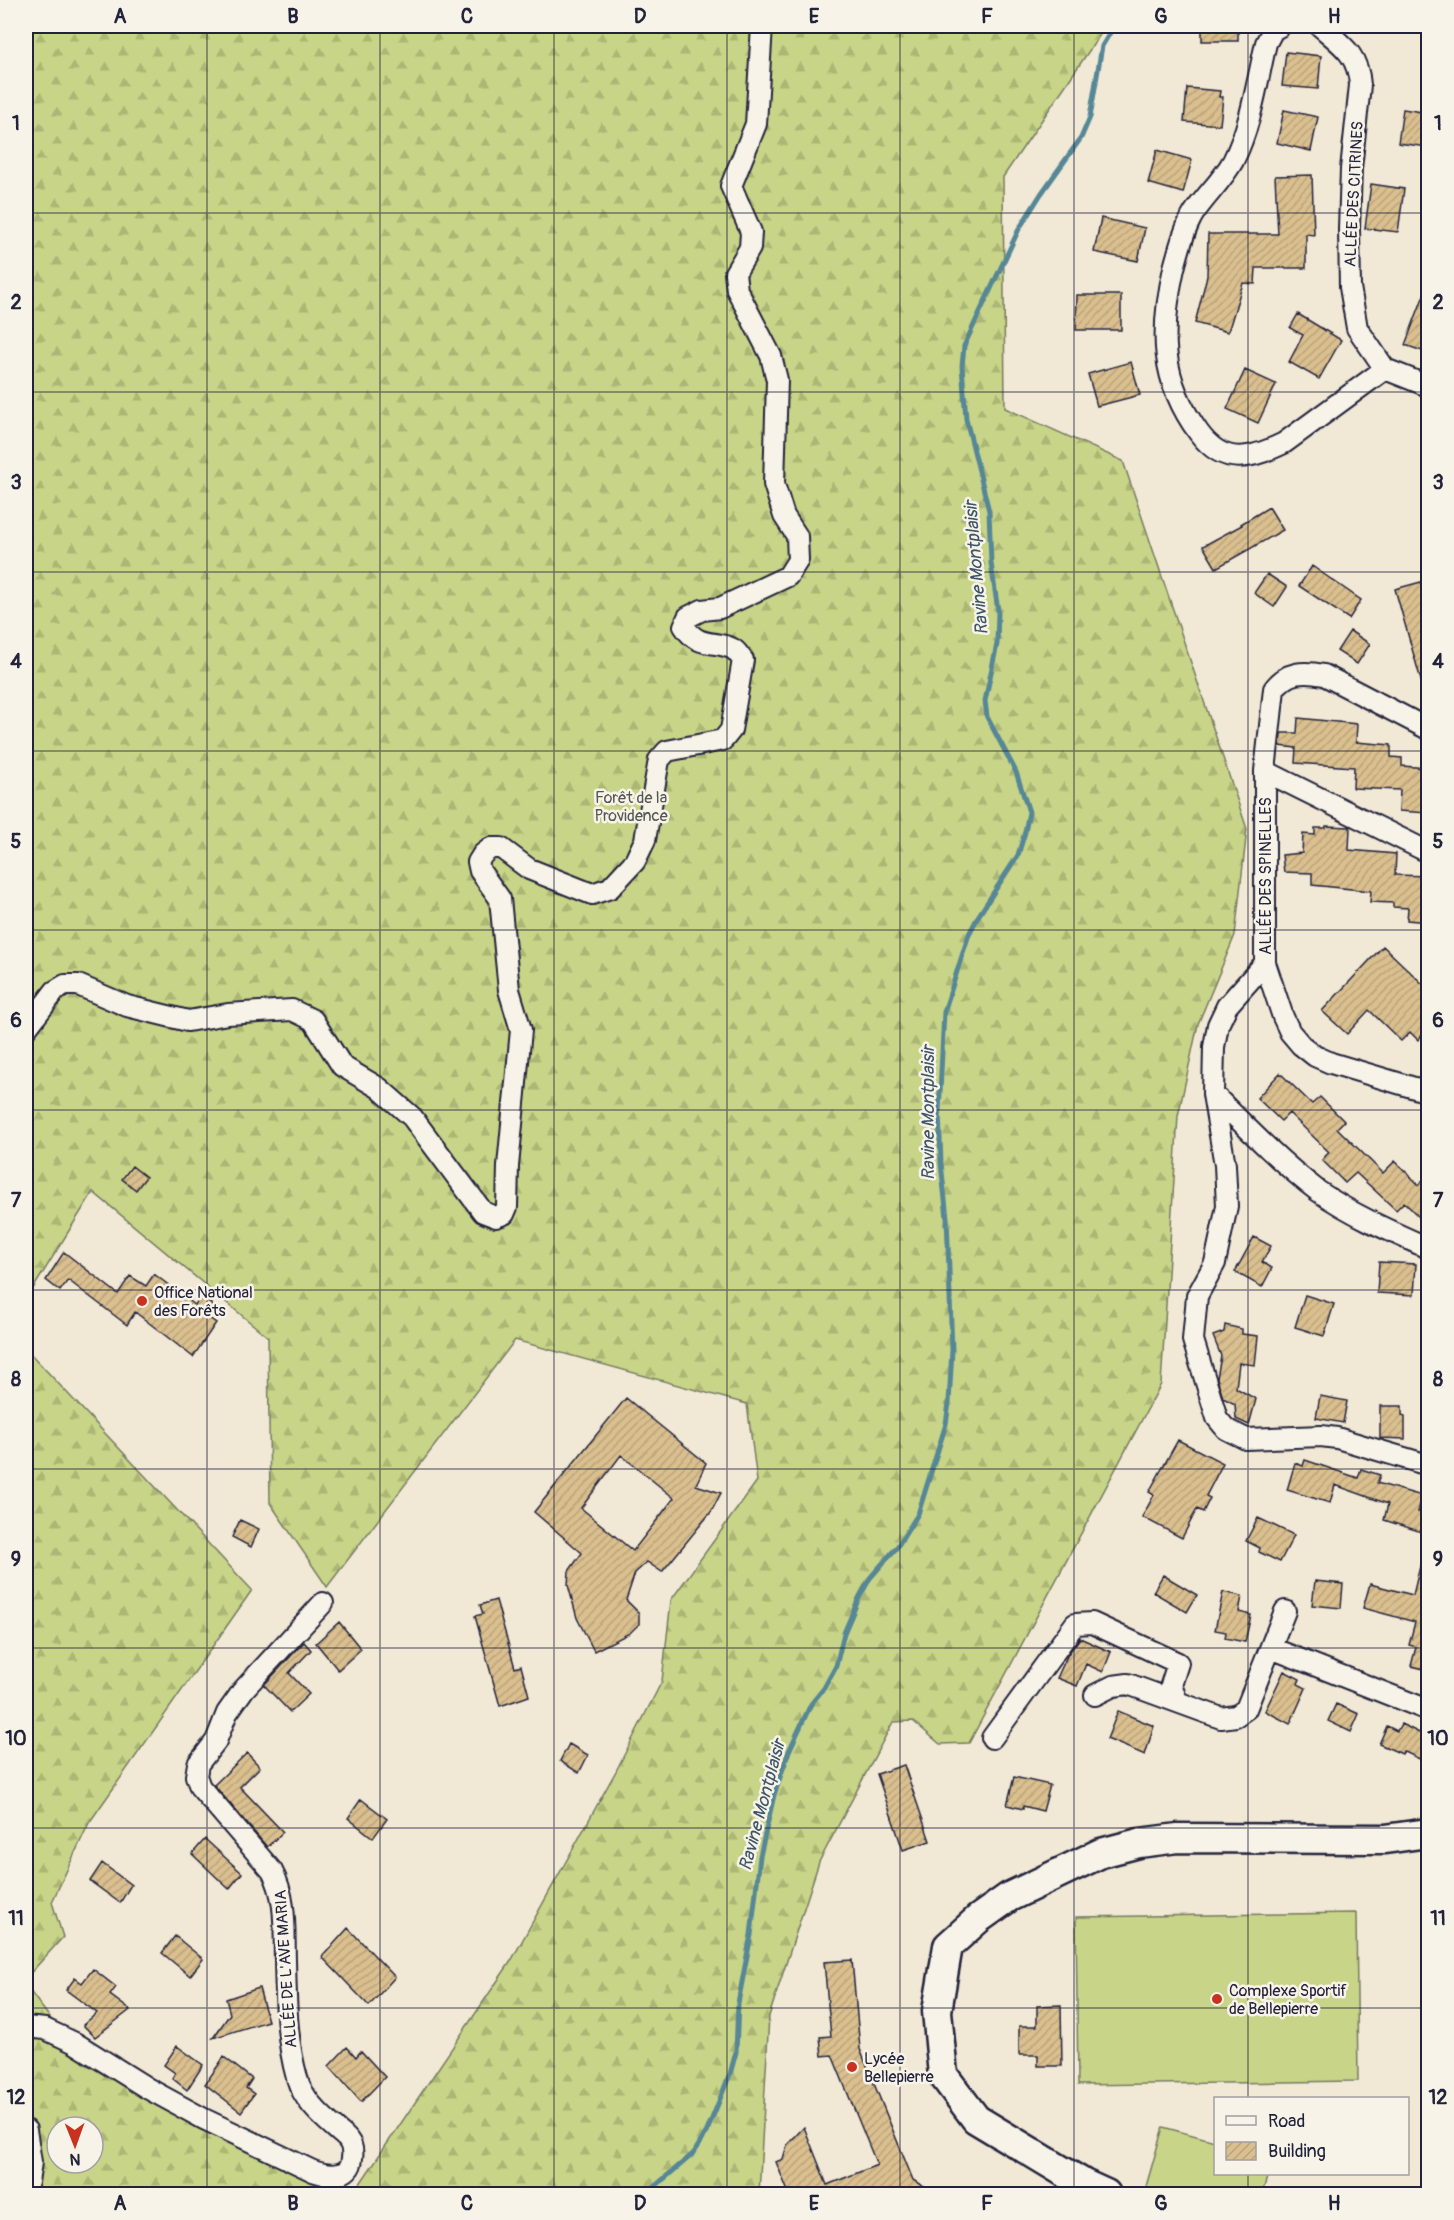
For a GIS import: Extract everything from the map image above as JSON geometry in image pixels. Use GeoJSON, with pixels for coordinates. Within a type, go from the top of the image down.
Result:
{"type":"FeatureCollection","features":[{"type":"Feature","properties":{"kind":"street"},"geometry":{"type":"LineString","coordinates":[[26,1029],[55,990],[65,985],[78,985],[127,1006],[188,1021],[228,1014],[292,1010],[313,1020],[342,1066],[379,1088],[412,1117],[483,1212],[496,1217],[504,1214],[507,1207],[508,1166],[521,1030],[508,990],[500,899],[480,871],[478,862],[491,848],[501,848],[529,869],[592,894],[610,888],[635,861],[645,840],[659,760],[667,751],[723,740],[730,730],[743,660],[734,649],[707,644],[688,633],[684,626],[688,617],[702,610],[720,608],[788,576],[798,560],[796,536],[784,516],[774,484],[777,381],[771,356],[737,290],[735,273],[750,248],[751,232],[731,186],[756,124],[762,26]]}},
{"type":"Feature","properties":{"kind":"street"},"geometry":{"type":"LineString","coordinates":[[1280,26],[1273,30],[1266,43],[1244,136],[1232,162],[1217,186],[1194,213],[1184,235],[1166,303],[1164,334],[1167,364],[1177,394],[1191,422],[1207,443],[1217,452],[1231,456],[1245,456],[1266,452],[1284,443],[1385,369],[1428,386]]}},
{"type":"Feature","properties":{"kind":"street","name":"ALLÉE DES CITRINES"},"geometry":{"type":"LineString","coordinates":[[1320,26],[1352,54],[1359,72],[1360,85],[1351,169],[1350,286],[1357,328],[1385,369]]}},
{"type":"Feature","properties":{"kind":"street","name":"ALLÉE DES SPINELLES"},"geometry":{"type":"LineString","coordinates":[[1428,729],[1324,675],[1308,672],[1291,674],[1281,680],[1272,691],[1265,771],[1265,963],[1227,1006],[1218,1024],[1214,1047],[1213,1094],[1225,1165],[1227,1206],[1215,1263],[1197,1296],[1193,1340],[1217,1418],[1226,1430],[1246,1439],[1321,1436],[1337,1438],[1428,1465]]}},
{"type":"Feature","properties":{"kind":"street"},"geometry":{"type":"LineString","coordinates":[[1265,771],[1428,852]]}},
{"type":"Feature","properties":{"kind":"street"},"geometry":{"type":"LineString","coordinates":[[1265,963],[1283,1017],[1290,1032],[1301,1045],[1315,1056],[1331,1063],[1428,1092]]}},
{"type":"Feature","properties":{"kind":"street"},"geometry":{"type":"LineString","coordinates":[[1213,1094],[1284,1164],[1320,1192],[1428,1248]]}},
{"type":"Feature","properties":{"kind":"street","name":"ALLÉE DE L'AVE MARIA"},"geometry":{"type":"LineString","coordinates":[[26,2027],[45,2029],[75,2043],[147,2088],[204,2119],[313,2171],[326,2175],[337,2175],[346,2171],[352,2162],[353,2152],[349,2141],[310,2104],[297,2080],[286,2019],[284,1917],[279,1883],[272,1871],[200,1787],[196,1776],[198,1764],[216,1741],[227,1713],[244,1689],[323,1603]]}},
{"type":"Feature","properties":{"kind":"street"},"geometry":{"type":"LineString","coordinates":[[1095,1695],[1113,1686],[1128,1684],[1221,1718],[1236,1716],[1246,1710],[1285,1611]]}},
{"type":"Feature","properties":{"kind":"street"},"geometry":{"type":"LineString","coordinates":[[992,1738],[1075,1624],[1092,1623],[1178,1662],[1171,1685],[1177,1701]]}},
{"type":"Feature","properties":{"kind":"street"},"geometry":{"type":"LineString","coordinates":[[1271,1648],[1428,1710]]}},
{"type":"Feature","properties":{"kind":"street"},"geometry":{"type":"LineString","coordinates":[[1106,2194],[1084,2184],[976,2119],[943,2075],[937,2011],[948,1946],[976,1921],[1009,1897],[1101,1853],[1139,1843],[1178,1838],[1385,1839],[1428,1833]]}},
{"type":"Feature","properties":{"kind":"street"},"geometry":{"type":"LineString","coordinates":[[26,2130],[31,2162],[26,2183]]}},
{"type":"Feature","properties":{"kind":"green space","name":"Forêt de la Providence"},"geometry":{"type":"Polygon","coordinates":[[[26,26],[1106,26],[1003,177],[1005,408],[1123,461],[1247,829],[1235,935],[1198,1024],[1178,1116],[1161,1384],[969,1743],[940,1744],[913,1721],[893,1722],[819,1862],[769,2016],[759,2194],[353,2194],[511,1961],[616,1771],[662,1681],[671,1600],[757,1481],[747,1404],[515,1340],[327,1587],[270,1503],[268,1337],[93,1192],[26,1300],[26,26]]]}},
{"type":"Feature","properties":{"kind":"green space"},"geometry":{"type":"Polygon","coordinates":[[[26,1349],[252,1590],[89,1823],[52,1902],[63,1937],[26,1978],[26,1349]]]}},
{"type":"Feature","properties":{"kind":"green space","name":"Complexe Sportif de Bellepierre"},"geometry":{"type":"Polygon","coordinates":[[[1356,1913],[1358,2081],[1078,2085],[1076,1917],[1356,1913]]]}},
{"type":"Feature","properties":{"kind":"green space"},"geometry":{"type":"Polygon","coordinates":[[[26,1986],[84,2063],[201,2130],[353,2194],[26,2194],[26,1986]]]}},
{"type":"Feature","properties":{"kind":"green space"},"geometry":{"type":"Polygon","coordinates":[[[1163,2127],[1214,2141],[1214,2175],[1268,2175],[1262,2194],[1160,2194],[1145,2190],[1163,2127]]]}},
{"type":"Feature","properties":{"kind":"building"},"geometry":{"type":"Polygon","coordinates":[[[1202,26],[1238,26],[1238,41],[1202,41],[1202,26]]]}},
{"type":"Feature","properties":{"kind":"building"},"geometry":{"type":"Polygon","coordinates":[[[1286,52],[1321,56],[1318,89],[1282,86],[1286,52]]]}},
{"type":"Feature","properties":{"kind":"building"},"geometry":{"type":"Polygon","coordinates":[[[1187,88],[1220,91],[1219,97],[1223,97],[1220,125],[1184,122],[1187,88]]]}},
{"type":"Feature","properties":{"kind":"building"},"geometry":{"type":"Polygon","coordinates":[[[1403,109],[1428,113],[1428,147],[1398,143],[1403,109]]]}},
{"type":"Feature","properties":{"kind":"building"},"geometry":{"type":"Polygon","coordinates":[[[1284,110],[1318,117],[1311,151],[1277,143],[1284,110]]]}},
{"type":"Feature","properties":{"kind":"building"},"geometry":{"type":"Polygon","coordinates":[[[1157,150],[1192,160],[1183,193],[1148,183],[1157,150]]]}},
{"type":"Feature","properties":{"kind":"building"},"geometry":{"type":"Polygon","coordinates":[[[1312,175],[1314,235],[1306,234],[1306,268],[1256,268],[1255,284],[1243,283],[1228,332],[1195,323],[1207,276],[1208,234],[1278,234],[1275,176],[1312,175]]]}},
{"type":"Feature","properties":{"kind":"building"},"geometry":{"type":"Polygon","coordinates":[[[1371,184],[1404,189],[1398,232],[1365,228],[1371,184]]]}},
{"type":"Feature","properties":{"kind":"building"},"geometry":{"type":"Polygon","coordinates":[[[1101,218],[1145,228],[1138,261],[1094,252],[1101,218]]]}},
{"type":"Feature","properties":{"kind":"building"},"geometry":{"type":"Polygon","coordinates":[[[1428,287],[1428,353],[1405,345],[1428,287]]]}},
{"type":"Feature","properties":{"kind":"building"},"geometry":{"type":"Polygon","coordinates":[[[1077,295],[1121,295],[1121,330],[1076,330],[1077,295]]]}},
{"type":"Feature","properties":{"kind":"building"},"geometry":{"type":"Polygon","coordinates":[[[1298,314],[1341,340],[1319,379],[1289,362],[1303,335],[1290,328],[1298,314]]]}},
{"type":"Feature","properties":{"kind":"building"},"geometry":{"type":"Polygon","coordinates":[[[1131,362],[1140,395],[1097,406],[1088,374],[1131,362]]]}},
{"type":"Feature","properties":{"kind":"building"},"geometry":{"type":"Polygon","coordinates":[[[1245,370],[1276,384],[1258,423],[1227,409],[1245,370]]]}},
{"type":"Feature","properties":{"kind":"building"},"geometry":{"type":"Polygon","coordinates":[[[1269,507],[1283,530],[1216,568],[1203,546],[1269,507]]]}},
{"type":"Feature","properties":{"kind":"building"},"geometry":{"type":"Polygon","coordinates":[[[1312,566],[1361,600],[1349,619],[1299,586],[1312,566]]]}},
{"type":"Feature","properties":{"kind":"building"},"geometry":{"type":"Polygon","coordinates":[[[1267,574],[1287,587],[1274,607],[1254,593],[1267,574]]]}},
{"type":"Feature","properties":{"kind":"building"},"geometry":{"type":"Polygon","coordinates":[[[1421,582],[1428,608],[1428,690],[1424,691],[1395,589],[1421,582]]]}},
{"type":"Feature","properties":{"kind":"building"},"geometry":{"type":"Polygon","coordinates":[[[1350,631],[1370,644],[1357,664],[1337,651],[1350,631]]]}},
{"type":"Feature","properties":{"kind":"building"},"geometry":{"type":"Polygon","coordinates":[[[1298,718],[1357,724],[1356,742],[1391,745],[1391,757],[1402,758],[1402,766],[1428,768],[1428,813],[1399,811],[1400,790],[1353,788],[1354,767],[1295,763],[1296,748],[1280,746],[1281,733],[1297,733],[1298,718]]]}},
{"type":"Feature","properties":{"kind":"building"},"geometry":{"type":"Polygon","coordinates":[[[1326,826],[1350,827],[1349,850],[1396,854],[1395,875],[1428,876],[1428,922],[1407,920],[1408,908],[1393,907],[1393,903],[1370,902],[1371,891],[1312,885],[1312,873],[1284,872],[1282,855],[1302,853],[1303,834],[1315,835],[1315,828],[1326,828],[1326,826]]]}},
{"type":"Feature","properties":{"kind":"building"},"geometry":{"type":"Polygon","coordinates":[[[1383,946],[1428,989],[1428,1029],[1418,1040],[1410,1032],[1401,1041],[1369,1010],[1347,1034],[1322,1011],[1383,946]]]}},
{"type":"Feature","properties":{"kind":"building"},"geometry":{"type":"Polygon","coordinates":[[[1280,1073],[1312,1104],[1320,1097],[1344,1121],[1337,1128],[1383,1173],[1395,1161],[1419,1185],[1428,1175],[1428,1226],[1404,1202],[1396,1210],[1356,1173],[1345,1183],[1322,1160],[1329,1152],[1289,1113],[1281,1121],[1257,1098],[1280,1073]]]}},
{"type":"Feature","properties":{"kind":"building"},"geometry":{"type":"Polygon","coordinates":[[[132,1166],[146,1177],[136,1190],[122,1179],[132,1166]]]}},
{"type":"Feature","properties":{"kind":"building"},"geometry":{"type":"Polygon","coordinates":[[[1254,1237],[1271,1246],[1262,1262],[1272,1268],[1262,1287],[1235,1272],[1254,1237]]]}},
{"type":"Feature","properties":{"kind":"building","name":"Office National des Forêts"},"geometry":{"type":"Polygon","coordinates":[[[64,1252],[118,1294],[130,1276],[146,1286],[154,1274],[195,1305],[201,1296],[212,1305],[205,1315],[216,1323],[193,1357],[135,1312],[127,1325],[68,1280],[60,1291],[46,1280],[64,1252]]]}},
{"type":"Feature","properties":{"kind":"building"},"geometry":{"type":"Polygon","coordinates":[[[1379,1262],[1416,1264],[1414,1295],[1377,1293],[1379,1262]]]}},
{"type":"Feature","properties":{"kind":"building"},"geometry":{"type":"Polygon","coordinates":[[[1305,1295],[1334,1304],[1324,1336],[1295,1327],[1305,1295]]]}},
{"type":"Feature","properties":{"kind":"building"},"geometry":{"type":"Polygon","coordinates":[[[1225,1325],[1242,1329],[1242,1334],[1258,1336],[1255,1365],[1239,1363],[1236,1388],[1256,1399],[1249,1425],[1236,1419],[1235,1404],[1223,1398],[1217,1378],[1221,1356],[1213,1336],[1224,1332],[1225,1325]]]}},
{"type":"Feature","properties":{"kind":"building"},"geometry":{"type":"Polygon","coordinates":[[[1320,1396],[1347,1401],[1343,1423],[1316,1418],[1320,1396]]]}},
{"type":"Feature","properties":{"kind":"building"},"geometry":{"type":"Polygon","coordinates":[[[626,1398],[706,1463],[696,1485],[721,1493],[711,1512],[662,1572],[647,1562],[635,1573],[626,1600],[637,1611],[639,1624],[630,1633],[594,1651],[577,1618],[568,1585],[569,1571],[582,1553],[534,1512],[626,1398]],[[621,1455],[581,1508],[633,1551],[674,1498],[621,1455]]]}},
{"type":"Feature","properties":{"kind":"building"},"geometry":{"type":"Polygon","coordinates":[[[1380,1406],[1402,1406],[1402,1415],[1405,1416],[1405,1439],[1380,1438],[1380,1406]]]}},
{"type":"Feature","properties":{"kind":"building"},"geometry":{"type":"Polygon","coordinates":[[[1178,1440],[1223,1463],[1206,1496],[1210,1498],[1203,1512],[1197,1509],[1182,1538],[1142,1517],[1154,1495],[1149,1492],[1178,1440]]]}},
{"type":"Feature","properties":{"kind":"building"},"geometry":{"type":"Polygon","coordinates":[[[1305,1460],[1358,1478],[1361,1469],[1380,1475],[1377,1483],[1422,1496],[1418,1512],[1428,1513],[1428,1534],[1384,1520],[1388,1504],[1335,1485],[1330,1503],[1287,1490],[1295,1463],[1303,1466],[1305,1460]]]}},
{"type":"Feature","properties":{"kind":"building"},"geometry":{"type":"Polygon","coordinates":[[[1258,1518],[1294,1535],[1280,1562],[1259,1552],[1260,1548],[1246,1541],[1258,1518]]]}},
{"type":"Feature","properties":{"kind":"building"},"geometry":{"type":"Polygon","coordinates":[[[240,1520],[259,1529],[251,1547],[232,1537],[240,1520]]]}},
{"type":"Feature","properties":{"kind":"building"},"geometry":{"type":"Polygon","coordinates":[[[1423,1554],[1428,1555],[1428,1670],[1411,1666],[1416,1647],[1409,1645],[1415,1622],[1363,1608],[1370,1584],[1413,1595],[1423,1554]]]}},
{"type":"Feature","properties":{"kind":"building"},"geometry":{"type":"Polygon","coordinates":[[[1163,1575],[1197,1595],[1187,1612],[1153,1592],[1163,1575]]]}},
{"type":"Feature","properties":{"kind":"building"},"geometry":{"type":"Polygon","coordinates":[[[1315,1581],[1343,1584],[1341,1608],[1312,1605],[1315,1581]]]}},
{"type":"Feature","properties":{"kind":"building"},"geometry":{"type":"Polygon","coordinates":[[[1223,1592],[1242,1596],[1239,1612],[1251,1615],[1245,1642],[1225,1638],[1226,1632],[1215,1630],[1223,1592]]]}},
{"type":"Feature","properties":{"kind":"building"},"geometry":{"type":"Polygon","coordinates":[[[496,1600],[515,1668],[521,1666],[529,1696],[500,1706],[475,1616],[483,1614],[480,1605],[496,1600]]]}},
{"type":"Feature","properties":{"kind":"building"},"geometry":{"type":"Polygon","coordinates":[[[339,1622],[361,1649],[338,1670],[316,1643],[339,1622]]]}},
{"type":"Feature","properties":{"kind":"building"},"geometry":{"type":"Polygon","coordinates":[[[1080,1638],[1111,1652],[1103,1672],[1086,1664],[1077,1686],[1057,1678],[1068,1654],[1080,1638]]]}},
{"type":"Feature","properties":{"kind":"building"},"geometry":{"type":"Polygon","coordinates":[[[304,1642],[311,1650],[289,1673],[309,1694],[290,1712],[264,1685],[304,1642]]]}},
{"type":"Feature","properties":{"kind":"building"},"geometry":{"type":"Polygon","coordinates":[[[1284,1671],[1300,1679],[1298,1684],[1306,1688],[1290,1724],[1265,1711],[1284,1671]]]}},
{"type":"Feature","properties":{"kind":"building"},"geometry":{"type":"Polygon","coordinates":[[[1336,1704],[1359,1714],[1351,1732],[1328,1721],[1336,1704]]]}},
{"type":"Feature","properties":{"kind":"building"},"geometry":{"type":"Polygon","coordinates":[[[1118,1711],[1154,1726],[1145,1755],[1107,1739],[1118,1711]]]}},
{"type":"Feature","properties":{"kind":"building"},"geometry":{"type":"Polygon","coordinates":[[[1401,1724],[1428,1737],[1428,1763],[1403,1751],[1402,1754],[1379,1744],[1387,1726],[1397,1731],[1401,1724]]]}},
{"type":"Feature","properties":{"kind":"building"},"geometry":{"type":"Polygon","coordinates":[[[569,1744],[588,1755],[579,1773],[560,1761],[569,1744]]]}},
{"type":"Feature","properties":{"kind":"building"},"geometry":{"type":"Polygon","coordinates":[[[247,1753],[260,1767],[240,1787],[283,1832],[267,1847],[214,1785],[247,1753]]]}},
{"type":"Feature","properties":{"kind":"building"},"geometry":{"type":"Polygon","coordinates":[[[904,1765],[930,1841],[903,1850],[877,1774],[904,1765]]]}},
{"type":"Feature","properties":{"kind":"building"},"geometry":{"type":"Polygon","coordinates":[[[1014,1777],[1050,1785],[1043,1811],[1007,1805],[1014,1777]]]}},
{"type":"Feature","properties":{"kind":"building"},"geometry":{"type":"Polygon","coordinates":[[[361,1799],[387,1819],[373,1838],[348,1818],[361,1799]]]}},
{"type":"Feature","properties":{"kind":"building"},"geometry":{"type":"Polygon","coordinates":[[[205,1839],[242,1873],[229,1889],[192,1854],[205,1839]]]}},
{"type":"Feature","properties":{"kind":"building"},"geometry":{"type":"Polygon","coordinates":[[[102,1863],[131,1885],[120,1903],[90,1881],[102,1863]]]}},
{"type":"Feature","properties":{"kind":"building"},"geometry":{"type":"Polygon","coordinates":[[[348,1928],[395,1977],[369,2006],[322,1957],[348,1928]]]}},
{"type":"Feature","properties":{"kind":"building"},"geometry":{"type":"Polygon","coordinates":[[[175,1936],[203,1959],[190,1976],[162,1953],[175,1936]]]}},
{"type":"Feature","properties":{"kind":"building","name":"Lycée Bellepierre"},"geometry":{"type":"Polygon","coordinates":[[[852,1960],[860,2049],[913,2180],[935,2194],[789,2194],[776,2162],[783,2159],[787,2145],[804,2127],[827,2185],[877,2165],[832,2055],[822,2056],[820,2037],[831,2036],[824,1962],[852,1960]]]}},
{"type":"Feature","properties":{"kind":"building"},"geometry":{"type":"Polygon","coordinates":[[[93,1969],[116,1987],[110,1995],[130,2010],[95,2037],[83,2025],[97,2013],[66,1990],[75,1978],[82,1983],[93,1969]]]}},
{"type":"Feature","properties":{"kind":"building"},"geometry":{"type":"Polygon","coordinates":[[[259,1988],[268,2021],[213,2038],[230,2014],[226,1999],[259,1988]]]}},
{"type":"Feature","properties":{"kind":"building"},"geometry":{"type":"Polygon","coordinates":[[[1061,2005],[1062,2066],[1038,2066],[1038,2055],[1019,2055],[1019,2026],[1037,2026],[1037,2006],[1061,2005]]]}},
{"type":"Feature","properties":{"kind":"building"},"geometry":{"type":"Polygon","coordinates":[[[177,2046],[203,2065],[187,2090],[172,2078],[175,2073],[164,2065],[177,2046]]]}},
{"type":"Feature","properties":{"kind":"building"},"geometry":{"type":"Polygon","coordinates":[[[347,2047],[356,2057],[361,2051],[385,2077],[361,2102],[329,2066],[347,2047]]]}},
{"type":"Feature","properties":{"kind":"building"},"geometry":{"type":"Polygon","coordinates":[[[224,2057],[252,2079],[246,2088],[254,2094],[241,2112],[205,2084],[224,2057]]]}},
{"type":"Feature","properties":{"kind":"waterway","name":"Ravine Montplaisir"},"geometry":{"type":"LineString","coordinates":[[646,2194],[694,2153],[707,2131],[730,2074],[736,2052],[738,2003],[751,1935],[760,1856],[774,1795],[789,1751],[811,1704],[824,1688],[836,1666],[844,1633],[859,1598],[870,1578],[897,1547],[918,1514],[946,1424],[952,1350],[947,1218],[941,1163],[939,1112],[944,1012],[969,934],[1018,855],[1029,812],[1016,772],[987,717],[985,701],[997,644],[998,611],[991,563],[989,511],[966,419],[962,366],[964,346],[1019,229],[1081,138],[1090,117],[1102,46],[1114,26]]}},
{"type":"Feature","properties":{"kind":"place","name":"Office National des Forêts"},"geometry":{"type":"Point","coordinates":[142,1301]}},
{"type":"Feature","properties":{"kind":"place","name":"Complexe Sportif de Bellepierre"},"geometry":{"type":"Point","coordinates":[1217,1999]}},
{"type":"Feature","properties":{"kind":"place","name":"Lycée Bellepierre"},"geometry":{"type":"Point","coordinates":[852,2067]}}]}
